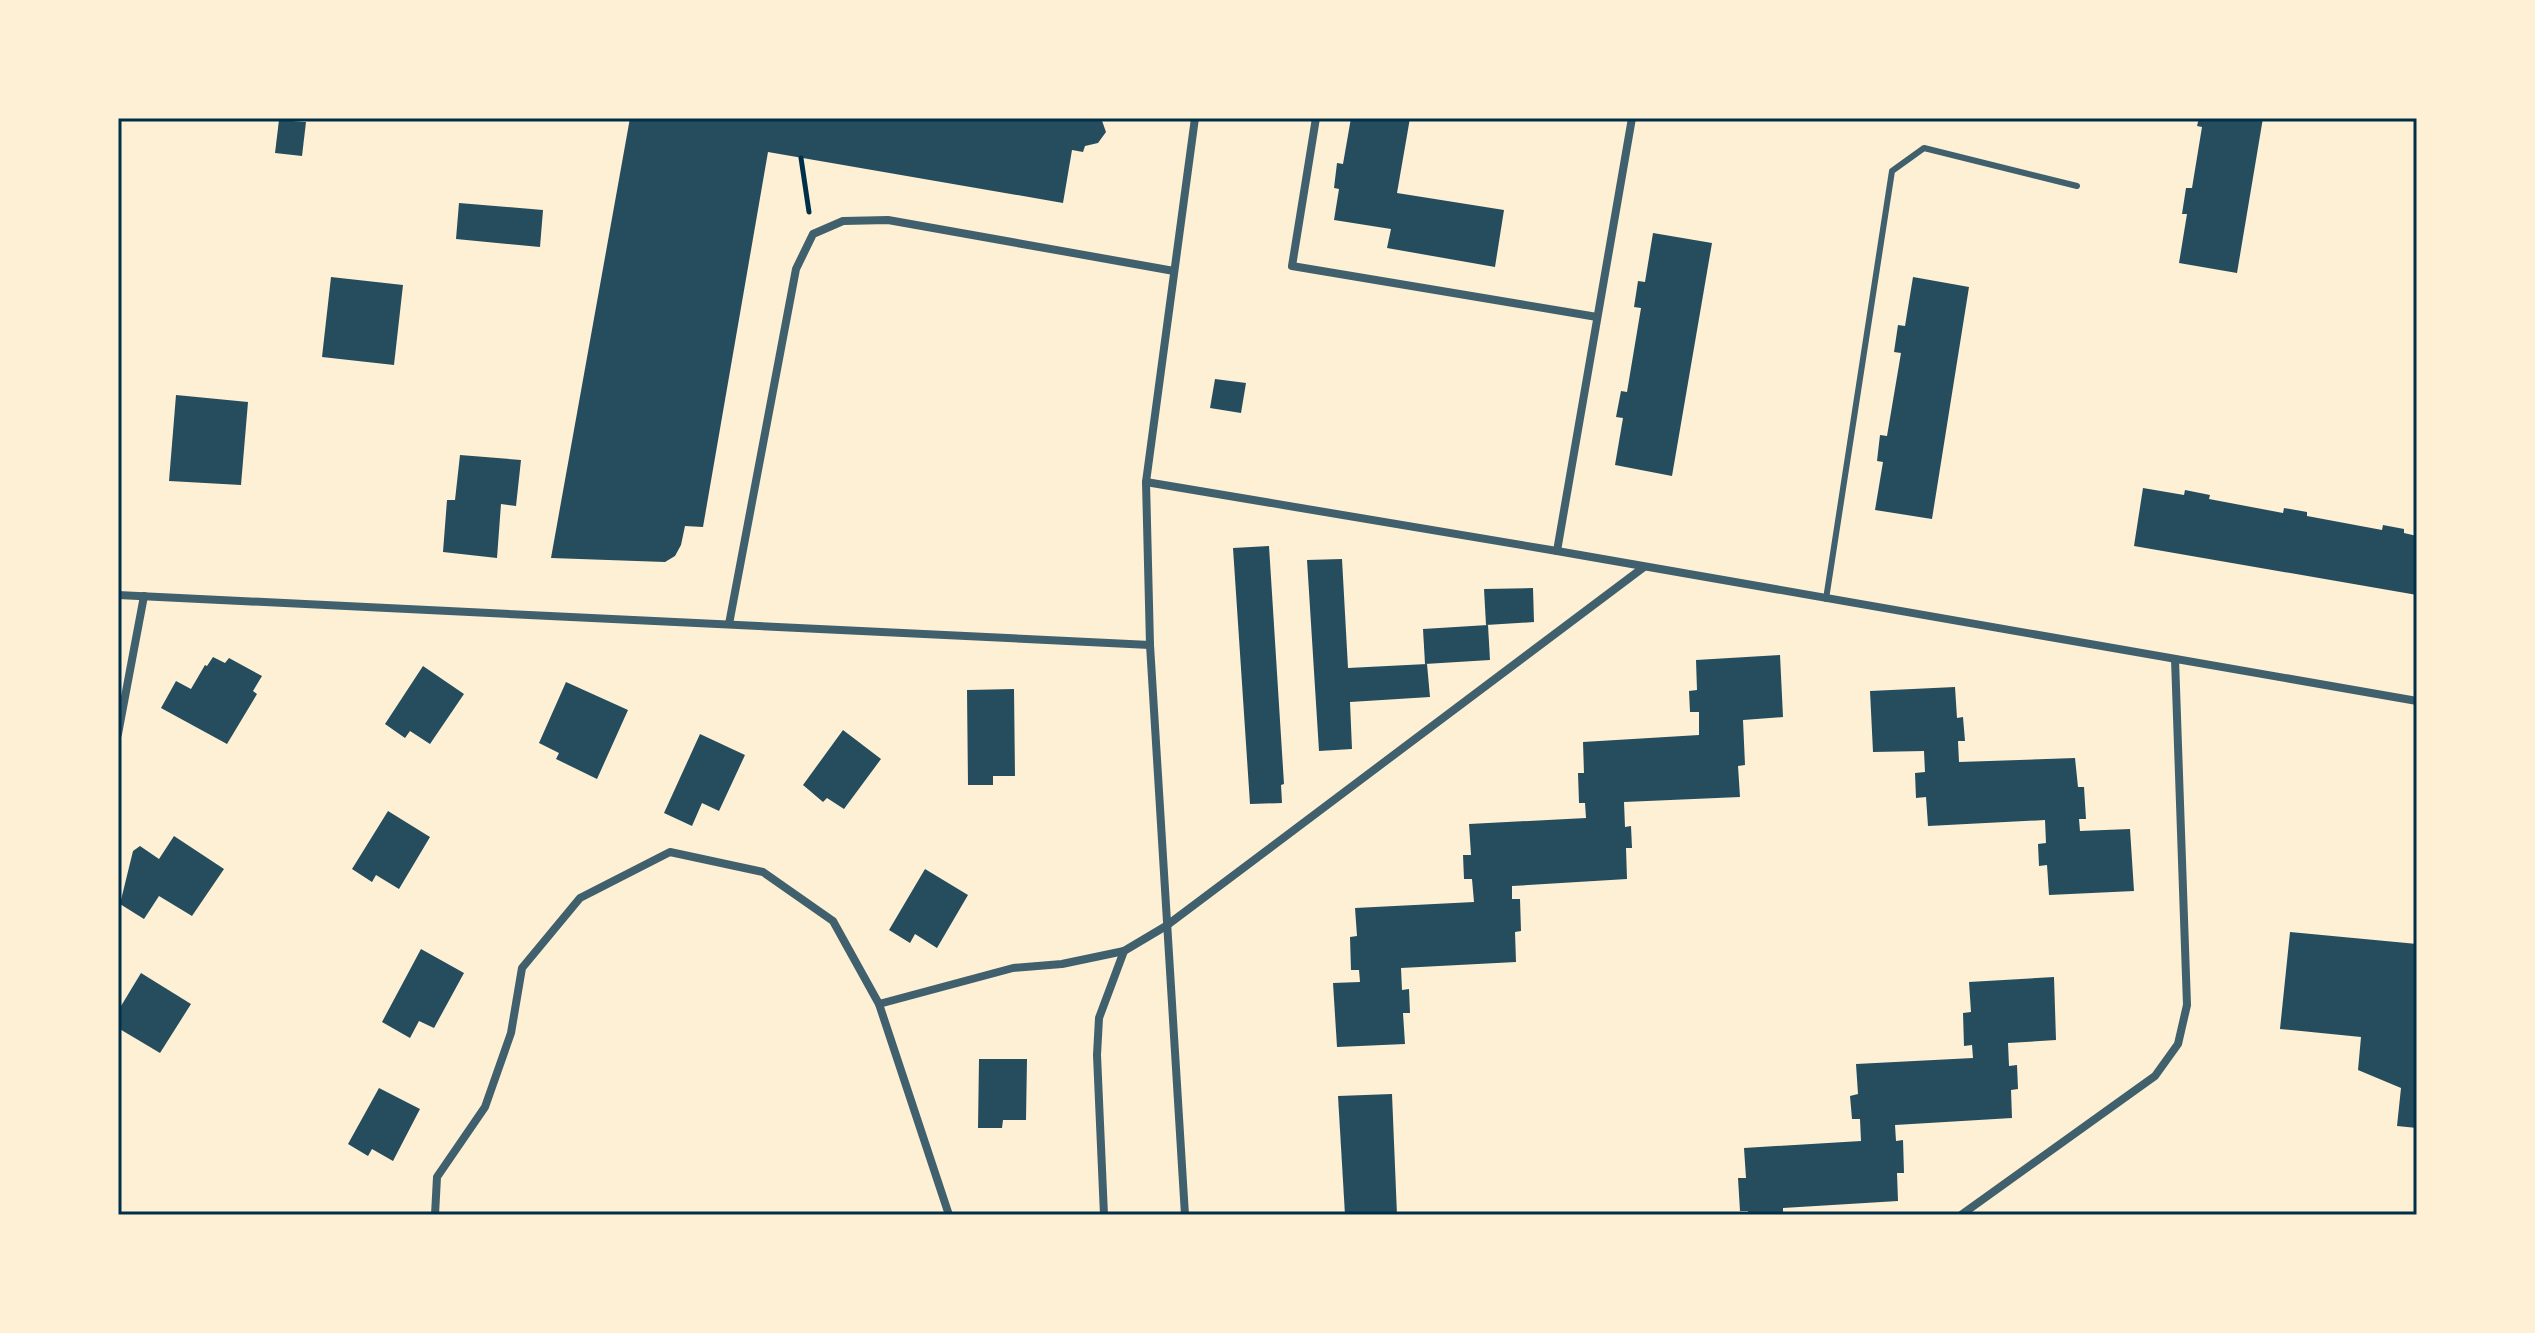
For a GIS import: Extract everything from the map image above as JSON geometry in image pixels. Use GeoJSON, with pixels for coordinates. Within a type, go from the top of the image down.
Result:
{"type":"FeatureCollection","features":[{"type":"Feature","properties":{"kind":"street"},"geometry":{"type":"LineString","coordinates":[[1185,1215],[1150,645],[1146,482],[1195,118]]}},
{"type":"Feature","properties":{"kind":"street"},"geometry":{"type":"LineString","coordinates":[[1316,118],[1292,266],[1597,317]]}},
{"type":"Feature","properties":{"kind":"street"},"geometry":{"type":"LineString","coordinates":[[1557,551],[1632,118]]}},
{"type":"Feature","properties":{"kind":"street"},"geometry":{"type":"LineString","coordinates":[[729,624],[796,269],[813,234],[843,221],[888,220],[1174,271]]}},
{"type":"Feature","properties":{"kind":"street"},"geometry":{"type":"LineString","coordinates":[[1146,482],[2417,701]]}},
{"type":"Feature","properties":{"kind":"street"},"geometry":{"type":"LineString","coordinates":[[879,1004],[1013,968],[1062,964],[1124,951],[1166,926],[1644,567]]}},
{"type":"Feature","properties":{"kind":"street"},"geometry":{"type":"LineString","coordinates":[[118,595],[1150,645]]}},
{"type":"Feature","properties":{"kind":"street"},"geometry":{"type":"LineString","coordinates":[[118,734],[144,596]]}},
{"type":"Feature","properties":{"kind":"street"},"geometry":{"type":"LineString","coordinates":[[1961,1215],[2155,1076],[2178,1044],[2187,1005],[2175,659]]}},
{"type":"Feature","properties":{"kind":"street"},"geometry":{"type":"LineString","coordinates":[[435,1215],[437,1177],[485,1107],[511,1033],[522,968],[580,898],[670,852],[763,872],[833,921],[879,1004],[949,1215]]}},
{"type":"Feature","properties":{"kind":"street"},"geometry":{"type":"LineString","coordinates":[[1104,1215],[1097,1055],[1099,1018],[1124,951]]}},
{"type":"Feature","properties":{"kind":"lane"},"geometry":{"type":"LineString","coordinates":[[1826,599],[1892,171],[1924,148],[2077,186]]}},
{"type":"Feature","properties":{"kind":"path"},"geometry":{"type":"LineString","coordinates":[[801,158],[813,234]]}},
{"type":"Feature","properties":{"kind":"building"},"geometry":{"type":"Polygon","coordinates":[[[630,118],[1101,118],[1106,132],[1098,143],[1085,146],[1083,152],[1072,150],[1063,203],[768,152],[703,527],[685,526],[675,556],[665,562],[551,558],[630,118]]]}},
{"type":"Feature","properties":{"kind":"building"},"geometry":{"type":"Polygon","coordinates":[[[1351,118],[1410,118],[1397,193],[1504,210],[1495,267],[1387,248],[1391,229],[1334,220],[1339,189],[1334,188],[1337,163],[1343,164],[1351,118]]]}},
{"type":"Feature","properties":{"kind":"building"},"geometry":{"type":"Polygon","coordinates":[[[2199,118],[2263,118],[2237,273],[2179,263],[2187,214],[2182,214],[2186,188],[2192,188],[2202,127],[2197,126],[2199,118]]]}},
{"type":"Feature","properties":{"kind":"building"},"geometry":{"type":"Polygon","coordinates":[[[279,120],[306,122],[302,156],[275,153],[279,120]]]}},
{"type":"Feature","properties":{"kind":"building"},"geometry":{"type":"Polygon","coordinates":[[[459,203],[543,210],[540,247],[456,239],[459,203]]]}},
{"type":"Feature","properties":{"kind":"building"},"geometry":{"type":"Polygon","coordinates":[[[1653,233],[1712,243],[1672,476],[1615,465],[1623,418],[1616,417],[1621,391],[1627,392],[1641,308],[1634,307],[1638,281],[1645,282],[1653,233]]]}},
{"type":"Feature","properties":{"kind":"building"},"geometry":{"type":"Polygon","coordinates":[[[331,277],[403,285],[394,365],[322,357],[331,277]]]}},
{"type":"Feature","properties":{"kind":"building"},"geometry":{"type":"Polygon","coordinates":[[[1913,277],[1969,287],[1932,519],[1875,510],[1883,462],[1877,461],[1880,435],[1887,436],[1901,353],[1894,352],[1898,325],[1905,326],[1913,277]]]}},
{"type":"Feature","properties":{"kind":"building"},"geometry":{"type":"Polygon","coordinates":[[[1215,379],[1246,383],[1241,413],[1210,408],[1215,379]]]}},
{"type":"Feature","properties":{"kind":"building"},"geometry":{"type":"Polygon","coordinates":[[[176,395],[248,402],[241,485],[169,481],[176,395]]]}},
{"type":"Feature","properties":{"kind":"building"},"geometry":{"type":"Polygon","coordinates":[[[460,455],[521,460],[516,506],[501,504],[497,558],[443,552],[447,500],[455,500],[460,455]]]}},
{"type":"Feature","properties":{"kind":"building"},"geometry":{"type":"Polygon","coordinates":[[[2143,488],[2184,495],[2185,490],[2210,495],[2209,499],[2283,513],[2284,508],[2307,512],[2307,516],[2382,530],[2383,525],[2404,529],[2404,533],[2417,536],[2417,595],[2134,546],[2143,488]]]}},
{"type":"Feature","properties":{"kind":"building"},"geometry":{"type":"Polygon","coordinates":[[[1269,546],[1284,784],[1281,785],[1282,803],[1250,804],[1233,548],[1269,546]]]}},
{"type":"Feature","properties":{"kind":"building"},"geometry":{"type":"Polygon","coordinates":[[[1342,559],[1348,668],[1427,664],[1430,697],[1350,702],[1352,749],[1319,751],[1307,560],[1342,559]]]}},
{"type":"Feature","properties":{"kind":"building"},"geometry":{"type":"Polygon","coordinates":[[[1533,588],[1534,622],[1486,625],[1484,589],[1533,588]]]}},
{"type":"Feature","properties":{"kind":"building"},"geometry":{"type":"Polygon","coordinates":[[[1488,625],[1490,660],[1425,664],[1423,629],[1488,625]]]}},
{"type":"Feature","properties":{"kind":"building"},"geometry":{"type":"Polygon","coordinates":[[[1780,655],[1783,717],[1743,720],[1745,765],[1738,766],[1740,797],[1624,802],[1625,827],[1631,826],[1632,848],[1626,848],[1627,879],[1512,886],[1512,899],[1520,899],[1521,931],[1515,932],[1516,962],[1401,968],[1402,990],[1409,989],[1410,1013],[1403,1013],[1405,1044],[1337,1047],[1333,983],[1360,982],[1359,970],[1351,970],[1350,937],[1357,936],[1355,908],[1474,902],[1472,879],[1464,879],[1463,855],[1471,855],[1469,824],[1586,818],[1585,803],[1579,803],[1578,773],[1584,773],[1583,742],[1699,735],[1699,712],[1690,712],[1689,691],[1697,690],[1696,660],[1780,655]]]}},
{"type":"Feature","properties":{"kind":"building"},"geometry":{"type":"Polygon","coordinates":[[[213,657],[225,663],[229,658],[262,676],[253,691],[257,694],[227,744],[161,708],[176,681],[191,689],[213,657]]]}},
{"type":"Feature","properties":{"kind":"building"},"geometry":{"type":"Polygon","coordinates":[[[423,666],[464,694],[430,744],[410,731],[405,738],[385,724],[423,666]]]}},
{"type":"Feature","properties":{"kind":"building"},"geometry":{"type":"Polygon","coordinates":[[[566,682],[628,710],[597,779],[556,759],[559,753],[539,743],[566,682]]]}},
{"type":"Feature","properties":{"kind":"building"},"geometry":{"type":"Polygon","coordinates":[[[1955,687],[1957,718],[1963,717],[1965,741],[1958,741],[1959,762],[2075,758],[2078,787],[2084,787],[2086,819],[2079,819],[2080,831],[2130,829],[2134,891],[2049,895],[2047,865],[2039,866],[2038,844],[2046,843],[2045,820],[1928,826],[1926,797],[1916,798],[1915,773],[1925,772],[1924,751],[1873,752],[1870,691],[1955,687]]]}},
{"type":"Feature","properties":{"kind":"building"},"geometry":{"type":"Polygon","coordinates":[[[1014,689],[1015,776],[993,776],[993,785],[968,785],[967,690],[1014,689]]]}},
{"type":"Feature","properties":{"kind":"building"},"geometry":{"type":"Polygon","coordinates":[[[843,730],[881,759],[844,809],[827,798],[823,802],[803,785],[843,730]]]}},
{"type":"Feature","properties":{"kind":"building"},"geometry":{"type":"Polygon","coordinates":[[[700,734],[745,755],[719,811],[702,803],[692,826],[664,813],[700,734]]]}},
{"type":"Feature","properties":{"kind":"building"},"geometry":{"type":"Polygon","coordinates":[[[388,811],[430,837],[399,889],[376,875],[372,882],[352,869],[388,811]]]}},
{"type":"Feature","properties":{"kind":"building"},"geometry":{"type":"Polygon","coordinates":[[[174,836],[224,869],[192,916],[159,896],[144,919],[120,904],[133,851],[140,846],[159,859],[174,836]]]}},
{"type":"Feature","properties":{"kind":"building"},"geometry":{"type":"Polygon","coordinates":[[[925,869],[968,895],[937,948],[915,934],[910,943],[889,930],[925,869]]]}},
{"type":"Feature","properties":{"kind":"building"},"geometry":{"type":"Polygon","coordinates":[[[2290,932],[2417,944],[2417,1128],[2397,1126],[2401,1088],[2358,1070],[2361,1037],[2280,1029],[2290,932]]]}},
{"type":"Feature","properties":{"kind":"building"},"geometry":{"type":"Polygon","coordinates":[[[421,949],[464,973],[434,1028],[419,1021],[410,1038],[382,1022],[421,949]]]}},
{"type":"Feature","properties":{"kind":"building"},"geometry":{"type":"Polygon","coordinates":[[[141,973],[191,1004],[160,1053],[118,1028],[118,1011],[141,973]]]}},
{"type":"Feature","properties":{"kind":"building"},"geometry":{"type":"Polygon","coordinates":[[[2054,977],[2056,1040],[2008,1043],[2009,1066],[2017,1065],[2018,1089],[2011,1090],[2012,1118],[1895,1125],[1896,1141],[1903,1140],[1904,1173],[1897,1173],[1898,1201],[1783,1208],[1783,1215],[1748,1215],[1748,1211],[1740,1211],[1738,1178],[1746,1178],[1744,1148],[1861,1141],[1860,1119],[1852,1119],[1850,1096],[1858,1094],[1856,1064],[1973,1058],[1972,1045],[1964,1046],[1963,1013],[1971,1012],[1969,982],[2054,977]]]}},
{"type":"Feature","properties":{"kind":"building"},"geometry":{"type":"Polygon","coordinates":[[[979,1059],[1027,1059],[1026,1120],[1003,1120],[1002,1128],[978,1128],[979,1059]]]}},
{"type":"Feature","properties":{"kind":"building"},"geometry":{"type":"Polygon","coordinates":[[[379,1088],[420,1109],[393,1161],[372,1149],[368,1156],[348,1144],[379,1088]]]}},
{"type":"Feature","properties":{"kind":"building"},"geometry":{"type":"Polygon","coordinates":[[[1392,1094],[1397,1215],[1345,1215],[1338,1096],[1392,1094]]]}}]}
